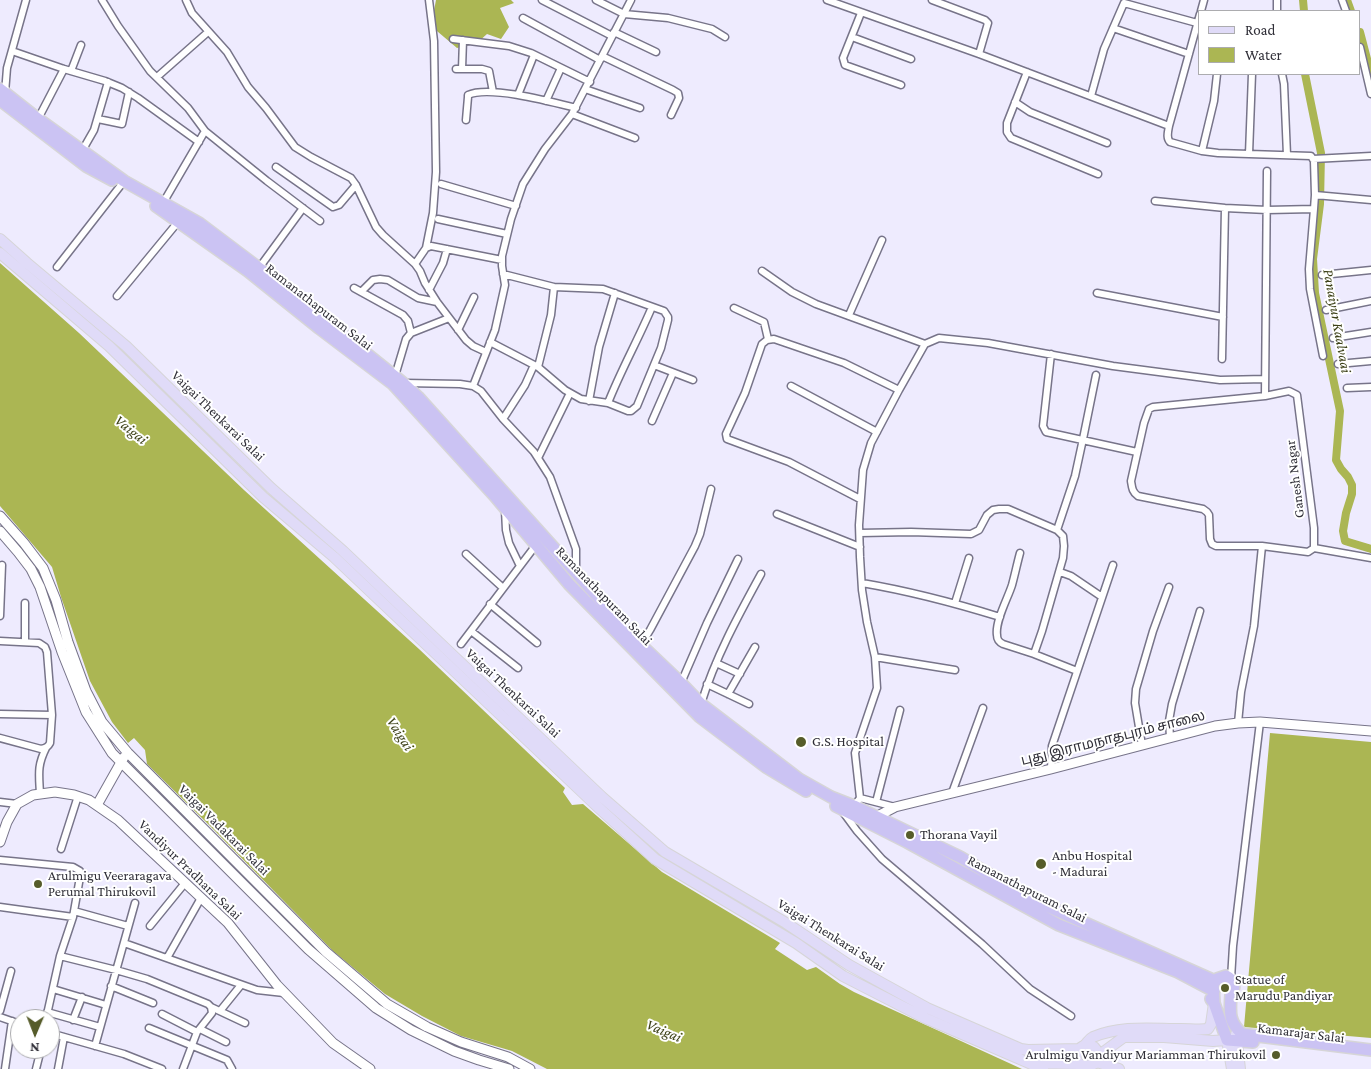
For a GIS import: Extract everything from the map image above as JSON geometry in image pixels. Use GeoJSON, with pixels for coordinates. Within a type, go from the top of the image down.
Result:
{"type":"FeatureCollection","features":[{"type":"Feature","properties":{"kind":"highway","name":"Ramanathapuram Salai"},"geometry":{"type":"LineString","coordinates":[[1,97],[38,119],[124,181],[199,223],[399,379],[418,397],[600,601],[700,704],[799,779],[831,797],[857,802],[872,819],[907,842],[1059,925],[1178,972],[1199,984],[1214,1003],[1232,1040]]}},
{"type":"Feature","properties":{"kind":"highway","name":"Ramanathapuram Salai"},"geometry":{"type":"LineString","coordinates":[[1,97],[86,166],[152,203],[248,271],[393,384],[505,508],[569,584],[700,716],[766,767],[798,787],[839,808],[872,819],[960,858],[1031,898],[1214,986]]}},
{"type":"Feature","properties":{"kind":"highway"},"geometry":{"type":"LineString","coordinates":[[1214,1003],[1214,986],[1217,978],[1223,976],[1231,979],[1234,985],[1231,994],[1230,1015],[1235,1028]]}},
{"type":"Feature","properties":{"kind":"highway"},"geometry":{"type":"LineString","coordinates":[[1199,984],[1214,986]]}},
{"type":"Feature","properties":{"kind":"highway","name":"Kamarajar Salai"},"geometry":{"type":"LineString","coordinates":[[1235,1028],[1242,1034],[1371,1050]]}},
{"type":"Feature","properties":{"kind":"highway","name":"Kamarajar Salai"},"geometry":{"type":"LineString","coordinates":[[1232,1040],[1371,1058]]}},
{"type":"Feature","properties":{"kind":"main road","name":"Vaigai Thenkarai Salai"},"geometry":{"type":"LineString","coordinates":[[0,239],[126,346],[271,488],[343,551],[602,797],[665,852],[786,923],[849,965],[928,1008],[1021,1049],[1082,1047],[1092,1038],[1125,1028],[1208,1029],[1211,1024],[1214,1003]]}},
{"type":"Feature","properties":{"kind":"main road","name":"Vaigai Thenkarai Salai"},"geometry":{"type":"LineString","coordinates":[[0,253],[109,346],[263,497],[334,557],[655,859],[796,943],[843,976],[925,1018],[1043,1069]]}},
{"type":"Feature","properties":{"kind":"main road"},"geometry":{"type":"LineString","coordinates":[[1232,1069],[1232,1040],[1235,1028]]}},
{"type":"Feature","properties":{"kind":"main road"},"geometry":{"type":"LineString","coordinates":[[1095,1063],[1094,1047],[1082,1047],[1077,1052],[1078,1064],[1084,1068],[1095,1063],[1124,1037],[1232,1040]]}},
{"type":"Feature","properties":{"kind":"main road"},"geometry":{"type":"LineString","coordinates":[[1232,1040],[1240,1069]]}},
{"type":"Feature","properties":{"kind":"main road","name":"Vaigai Thenkarai Salai"},"geometry":{"type":"LineString","coordinates":[[1029,1062],[1078,1064]]}},
{"type":"Feature","properties":{"kind":"main road"},"geometry":{"type":"LineString","coordinates":[[1095,1063],[1119,1069]]}},
{"type":"Feature","properties":{"kind":"street"},"geometry":{"type":"LineString","coordinates":[[1,97],[26,0]]}},
{"type":"Feature","properties":{"kind":"street"},"geometry":{"type":"LineString","coordinates":[[102,0],[150,71],[188,108],[206,130],[266,181],[320,221]]}},
{"type":"Feature","properties":{"kind":"street"},"geometry":{"type":"LineString","coordinates":[[186,0],[192,13],[227,52],[248,87],[295,147],[351,178],[376,227],[415,264],[437,302],[472,346],[486,352]]}},
{"type":"Feature","properties":{"kind":"street"},"geometry":{"type":"LineString","coordinates":[[415,264],[426,248],[436,172],[434,40],[429,0]]}},
{"type":"Feature","properties":{"kind":"street"},"geometry":{"type":"LineString","coordinates":[[542,0],[656,52]]}},
{"type":"Feature","properties":{"kind":"street"},"geometry":{"type":"LineString","coordinates":[[596,0],[624,14],[668,18],[712,29],[725,37]]}},
{"type":"Feature","properties":{"kind":"street"},"geometry":{"type":"LineString","coordinates":[[473,386],[495,330],[505,288],[502,260],[516,206],[524,184],[545,150],[574,111],[631,0]]}},
{"type":"Feature","properties":{"kind":"street"},"geometry":{"type":"LineString","coordinates":[[827,0],[979,54],[1169,126]]}},
{"type":"Feature","properties":{"kind":"street"},"geometry":{"type":"LineString","coordinates":[[932,0],[985,20],[988,23],[979,54]]}},
{"type":"Feature","properties":{"kind":"street"},"geometry":{"type":"LineString","coordinates":[[1091,96],[1104,49],[1124,2],[1197,24]]}},
{"type":"Feature","properties":{"kind":"street"},"geometry":{"type":"LineString","coordinates":[[861,13],[844,58],[845,65],[901,85]]}},
{"type":"Feature","properties":{"kind":"street"},"geometry":{"type":"LineString","coordinates":[[522,18],[601,58],[678,93],[679,98],[671,115]]}},
{"type":"Feature","properties":{"kind":"street"},"geometry":{"type":"LineString","coordinates":[[1198,20],[1169,126],[1167,136],[1170,142],[1202,151],[1308,155],[1315,159],[1371,156]]}},
{"type":"Feature","properties":{"kind":"street"},"geometry":{"type":"LineString","coordinates":[[1113,28],[1189,54]]}},
{"type":"Feature","properties":{"kind":"street"},"geometry":{"type":"LineString","coordinates":[[157,78],[208,32]]}},
{"type":"Feature","properties":{"kind":"street"},"geometry":{"type":"LineString","coordinates":[[852,37],[911,59]]}},
{"type":"Feature","properties":{"kind":"street"},"geometry":{"type":"LineString","coordinates":[[453,39],[509,46],[534,55],[590,82]]}},
{"type":"Feature","properties":{"kind":"street"},"geometry":{"type":"LineString","coordinates":[[462,40],[459,69],[482,69],[489,71],[493,92]]}},
{"type":"Feature","properties":{"kind":"street"},"geometry":{"type":"LineString","coordinates":[[38,119],[82,45]]}},
{"type":"Feature","properties":{"kind":"street"},"geometry":{"type":"LineString","coordinates":[[12,51],[108,82],[130,92],[199,142]]}},
{"type":"Feature","properties":{"kind":"street"},"geometry":{"type":"LineString","coordinates":[[1361,51],[1371,94]]}},
{"type":"Feature","properties":{"kind":"street"},"geometry":{"type":"LineString","coordinates":[[518,95],[534,55]]}},
{"type":"Feature","properties":{"kind":"street"},"geometry":{"type":"LineString","coordinates":[[546,101],[560,68]]}},
{"type":"Feature","properties":{"kind":"street"},"geometry":{"type":"LineString","coordinates":[[1027,72],[1007,123],[1007,132],[1011,138],[1098,174]]}},
{"type":"Feature","properties":{"kind":"street"},"geometry":{"type":"LineString","coordinates":[[1202,151],[1214,101],[1218,75]]}},
{"type":"Feature","properties":{"kind":"street"},"geometry":{"type":"LineString","coordinates":[[1249,154],[1252,75]]}},
{"type":"Feature","properties":{"kind":"street"},"geometry":{"type":"LineString","coordinates":[[1282,75],[1286,155]]}},
{"type":"Feature","properties":{"kind":"street"},"geometry":{"type":"LineString","coordinates":[[82,151],[94,130],[108,82]]}},
{"type":"Feature","properties":{"kind":"street"},"geometry":{"type":"LineString","coordinates":[[585,89],[640,108]]}},
{"type":"Feature","properties":{"kind":"street"},"geometry":{"type":"LineString","coordinates":[[98,119],[122,124],[130,92]]}},
{"type":"Feature","properties":{"kind":"street"},"geometry":{"type":"LineString","coordinates":[[466,120],[468,95],[493,92],[546,101],[574,111],[635,138]]}},
{"type":"Feature","properties":{"kind":"street"},"geometry":{"type":"LineString","coordinates":[[1015,102],[1030,112],[1107,143]]}},
{"type":"Feature","properties":{"kind":"street"},"geometry":{"type":"LineString","coordinates":[[163,203],[206,130]]}},
{"type":"Feature","properties":{"kind":"street"},"geometry":{"type":"LineString","coordinates":[[1315,159],[1319,195],[1314,209],[1309,269],[1310,289],[1323,356]]}},
{"type":"Feature","properties":{"kind":"street"},"geometry":{"type":"LineString","coordinates":[[276,167],[333,206],[339,205],[356,185]]}},
{"type":"Feature","properties":{"kind":"street"},"geometry":{"type":"LineString","coordinates":[[1267,171],[1265,396],[1153,406],[1149,408],[1131,480],[1132,489],[1138,496],[1202,509],[1207,512],[1209,515],[1210,539],[1212,544],[1216,546],[1262,546],[1308,552],[1314,548],[1371,558]]}},
{"type":"Feature","properties":{"kind":"street"},"geometry":{"type":"LineString","coordinates":[[441,184],[516,206]]}},
{"type":"Feature","properties":{"kind":"street"},"geometry":{"type":"LineString","coordinates":[[57,267],[121,185]]}},
{"type":"Feature","properties":{"kind":"street"},"geometry":{"type":"LineString","coordinates":[[1319,195],[1371,200]]}},
{"type":"Feature","properties":{"kind":"street"},"geometry":{"type":"LineString","coordinates":[[1155,201],[1225,208],[1267,210],[1314,209]]}},
{"type":"Feature","properties":{"kind":"street"},"geometry":{"type":"LineString","coordinates":[[259,268],[303,208]]}},
{"type":"Feature","properties":{"kind":"street"},"geometry":{"type":"LineString","coordinates":[[1222,358],[1225,208]]}},
{"type":"Feature","properties":{"kind":"street"},"geometry":{"type":"LineString","coordinates":[[438,219],[508,234]]}},
{"type":"Feature","properties":{"kind":"street"},"geometry":{"type":"LineString","coordinates":[[117,296],[178,222]]}},
{"type":"Feature","properties":{"kind":"street"},"geometry":{"type":"LineString","coordinates":[[849,315],[882,240]]}},
{"type":"Feature","properties":{"kind":"street"},"geometry":{"type":"LineString","coordinates":[[426,248],[431,246],[502,260]]}},
{"type":"Feature","properties":{"kind":"street"},"geometry":{"type":"LineString","coordinates":[[429,290],[443,263],[447,249]]}},
{"type":"Feature","properties":{"kind":"street"},"geometry":{"type":"LineString","coordinates":[[1322,276],[1371,270]]}},
{"type":"Feature","properties":{"kind":"street"},"geometry":{"type":"LineString","coordinates":[[762,271],[792,292],[816,304],[925,344]]}},
{"type":"Feature","properties":{"kind":"street"},"geometry":{"type":"LineString","coordinates":[[490,342],[536,366],[570,393],[581,399],[608,403],[628,411],[638,406],[661,348],[668,320],[667,314],[664,311],[615,293],[597,288],[554,287],[503,274]]}},
{"type":"Feature","properties":{"kind":"street"},"geometry":{"type":"LineString","coordinates":[[361,292],[373,280],[380,278],[388,280],[418,298],[437,302]]}},
{"type":"Feature","properties":{"kind":"street"},"geometry":{"type":"LineString","coordinates":[[503,419],[536,366],[551,315],[554,287]]}},
{"type":"Feature","properties":{"kind":"street"},"geometry":{"type":"LineString","coordinates":[[354,288],[403,315],[408,321],[411,333]]}},
{"type":"Feature","properties":{"kind":"street"},"geometry":{"type":"LineString","coordinates":[[589,401],[599,347],[615,293]]}},
{"type":"Feature","properties":{"kind":"street"},"geometry":{"type":"LineString","coordinates":[[1097,293],[1223,317]]}},
{"type":"Feature","properties":{"kind":"street"},"geometry":{"type":"LineString","coordinates":[[458,330],[474,297]]}},
{"type":"Feature","properties":{"kind":"street"},"geometry":{"type":"LineString","coordinates":[[1326,310],[1371,301]]}},
{"type":"Feature","properties":{"kind":"street"},"geometry":{"type":"LineString","coordinates":[[608,403],[652,307]]}},
{"type":"Feature","properties":{"kind":"street"},"geometry":{"type":"LineString","coordinates":[[734,308],[764,322],[768,340]]}},
{"type":"Feature","properties":{"kind":"street"},"geometry":{"type":"LineString","coordinates":[[449,318],[411,333],[406,338],[399,379],[473,386],[481,391],[503,419],[534,452],[550,477],[576,548],[576,572],[569,584]]}},
{"type":"Feature","properties":{"kind":"street"},"geometry":{"type":"LineString","coordinates":[[1333,338],[1371,332]]}},
{"type":"Feature","properties":{"kind":"street"},"geometry":{"type":"LineString","coordinates":[[895,807],[876,802],[857,802],[855,753],[876,688],[874,658],[862,583],[860,499],[862,470],[871,443],[925,344],[939,338],[988,343],[1113,366],[1220,380],[1265,380]]}},
{"type":"Feature","properties":{"kind":"street"},"geometry":{"type":"LineString","coordinates":[[860,499],[789,462],[726,438],[728,429],[745,393],[762,344],[768,340],[774,340],[844,363],[899,390]]}},
{"type":"Feature","properties":{"kind":"street"},"geometry":{"type":"LineString","coordinates":[[1051,354],[1043,426],[1047,432],[1137,452]]}},
{"type":"Feature","properties":{"kind":"street"},"geometry":{"type":"LineString","coordinates":[[1338,364],[1371,360]]}},
{"type":"Feature","properties":{"kind":"street"},"geometry":{"type":"LineString","coordinates":[[654,365],[693,380]]}},
{"type":"Feature","properties":{"kind":"street"},"geometry":{"type":"LineString","coordinates":[[652,421],[673,373]]}},
{"type":"Feature","properties":{"kind":"street"},"geometry":{"type":"LineString","coordinates":[[1057,530],[1074,476],[1096,375]]}},
{"type":"Feature","properties":{"kind":"street"},"geometry":{"type":"LineString","coordinates":[[791,386],[877,432]]}},
{"type":"Feature","properties":{"kind":"street"},"geometry":{"type":"LineString","coordinates":[[1348,388],[1371,387]]}},
{"type":"Feature","properties":{"kind":"street","name":"Ganesh Nagar"},"geometry":{"type":"LineString","coordinates":[[1265,396],[1289,391],[1297,395],[1314,528],[1314,548]]}},
{"type":"Feature","properties":{"kind":"street"},"geometry":{"type":"LineString","coordinates":[[538,458],[570,393]]}},
{"type":"Feature","properties":{"kind":"street"},"geometry":{"type":"LineString","coordinates":[[641,645],[700,534],[711,489]]}},
{"type":"Feature","properties":{"kind":"street"},"geometry":{"type":"LineString","coordinates":[[505,508],[509,544],[520,566]]}},
{"type":"Feature","properties":{"kind":"street"},"geometry":{"type":"LineString","coordinates":[[860,533],[971,534],[979,530],[993,510],[999,509],[1008,509],[1057,530],[1063,536],[1064,546],[1060,572],[1034,654]]}},
{"type":"Feature","properties":{"kind":"street"},"geometry":{"type":"LineString","coordinates":[[776,514],[860,547]]}},
{"type":"Feature","properties":{"kind":"street","name":"Vaigai Vadakarai Salai"},"geometry":{"type":"LineString","coordinates":[[0,516],[43,568],[56,600],[68,642],[86,691],[102,722],[128,753],[326,952],[387,1004],[427,1027],[461,1042],[508,1057],[530,1069]]}},
{"type":"Feature","properties":{"kind":"street","name":"Vaigai Vadakarai Salai"},"geometry":{"type":"LineString","coordinates":[[0,531],[31,569],[40,587],[62,652],[86,712],[112,753],[308,949],[376,1008],[411,1030],[454,1051],[509,1069]]}},
{"type":"Feature","properties":{"kind":"street"},"geometry":{"type":"LineString","coordinates":[[461,644],[536,545]]}},
{"type":"Feature","properties":{"kind":"street"},"geometry":{"type":"LineString","coordinates":[[1238,723],[1240,692],[1254,626],[1262,546]]}},
{"type":"Feature","properties":{"kind":"street"},"geometry":{"type":"LineString","coordinates":[[1020,553],[1012,585],[996,631],[999,642],[1077,671]]}},
{"type":"Feature","properties":{"kind":"street"},"geometry":{"type":"LineString","coordinates":[[466,554],[502,588]]}},
{"type":"Feature","properties":{"kind":"street"},"geometry":{"type":"LineString","coordinates":[[955,604],[969,558]]}},
{"type":"Feature","properties":{"kind":"street"},"geometry":{"type":"LineString","coordinates":[[682,684],[703,632],[738,559]]}},
{"type":"Feature","properties":{"kind":"street"},"geometry":{"type":"LineString","coordinates":[[0,616],[2,565]]}},
{"type":"Feature","properties":{"kind":"street"},"geometry":{"type":"LineString","coordinates":[[1051,769],[1052,746],[1113,565]]}},
{"type":"Feature","properties":{"kind":"street"},"geometry":{"type":"LineString","coordinates":[[1060,572],[1071,576],[1102,597]]}},
{"type":"Feature","properties":{"kind":"street"},"geometry":{"type":"LineString","coordinates":[[700,704],[716,663],[761,574]]}},
{"type":"Feature","properties":{"kind":"street"},"geometry":{"type":"LineString","coordinates":[[862,583],[897,589],[1000,617]]}},
{"type":"Feature","properties":{"kind":"street"},"geometry":{"type":"LineString","coordinates":[[1142,745],[1135,704],[1136,688],[1153,631],[1169,587]]}},
{"type":"Feature","properties":{"kind":"street"},"geometry":{"type":"LineString","coordinates":[[24,642],[25,603]]}},
{"type":"Feature","properties":{"kind":"street"},"geometry":{"type":"LineString","coordinates":[[490,604],[537,643]]}},
{"type":"Feature","properties":{"kind":"street"},"geometry":{"type":"LineString","coordinates":[[1170,737],[1169,722],[1172,704],[1200,611]]}},
{"type":"Feature","properties":{"kind":"street"},"geometry":{"type":"LineString","coordinates":[[471,631],[518,668]]}},
{"type":"Feature","properties":{"kind":"street"},"geometry":{"type":"LineString","coordinates":[[0,641],[39,643],[45,647],[47,652],[52,715],[50,743],[38,767],[40,794]]}},
{"type":"Feature","properties":{"kind":"street"},"geometry":{"type":"LineString","coordinates":[[728,694],[755,647]]}},
{"type":"Feature","properties":{"kind":"street"},"geometry":{"type":"LineString","coordinates":[[874,658],[955,670]]}},
{"type":"Feature","properties":{"kind":"street"},"geometry":{"type":"LineString","coordinates":[[716,663],[740,674]]}},
{"type":"Feature","properties":{"kind":"street"},"geometry":{"type":"LineString","coordinates":[[707,684],[748,704]]}},
{"type":"Feature","properties":{"kind":"street"},"geometry":{"type":"LineString","coordinates":[[952,793],[983,708]]}},
{"type":"Feature","properties":{"kind":"street"},"geometry":{"type":"LineString","coordinates":[[876,802],[900,710]]}},
{"type":"Feature","properties":{"kind":"street"},"geometry":{"type":"LineString","coordinates":[[0,714],[52,715]]}},
{"type":"Feature","properties":{"kind":"street"},"geometry":{"type":"LineString","coordinates":[[1231,979],[1233,946],[1260,722]]}},
{"type":"Feature","properties":{"kind":"street","name":"புது இராமநாதபுரம் சாலை"},"geometry":{"type":"LineString","coordinates":[[872,819],[895,807],[1215,726],[1260,722],[1371,732]]}},
{"type":"Feature","properties":{"kind":"street"},"geometry":{"type":"LineString","coordinates":[[0,738],[41,749],[46,748]]}},
{"type":"Feature","properties":{"kind":"street"},"geometry":{"type":"LineString","coordinates":[[97,805],[121,761],[128,753]]}},
{"type":"Feature","properties":{"kind":"street","name":"Vandiyur Pradhana Salai"},"geometry":{"type":"LineString","coordinates":[[17,804],[34,795],[55,792],[90,800],[118,820],[228,923],[284,993],[334,1043],[367,1068]]}},
{"type":"Feature","properties":{"kind":"street"},"geometry":{"type":"LineString","coordinates":[[61,849],[78,796]]}},
{"type":"Feature","properties":{"kind":"street"},"geometry":{"type":"LineString","coordinates":[[831,797],[857,831],[882,859],[982,944],[1030,989],[1071,1016]]}},
{"type":"Feature","properties":{"kind":"street"},"geometry":{"type":"LineString","coordinates":[[0,802],[17,804],[7,822],[0,842]]}},
{"type":"Feature","properties":{"kind":"street"},"geometry":{"type":"LineString","coordinates":[[0,860],[78,868],[80,871],[74,914],[60,956],[48,1009]]}},
{"type":"Feature","properties":{"kind":"street"},"geometry":{"type":"LineString","coordinates":[[150,926],[184,882]]}},
{"type":"Feature","properties":{"kind":"street"},"geometry":{"type":"LineString","coordinates":[[167,958],[201,898]]}},
{"type":"Feature","properties":{"kind":"street"},"geometry":{"type":"LineString","coordinates":[[95,1046],[135,903]]}},
{"type":"Feature","properties":{"kind":"street"},"geometry":{"type":"LineString","coordinates":[[0,907],[74,914],[128,926]]}},
{"type":"Feature","properties":{"kind":"street"},"geometry":{"type":"LineString","coordinates":[[124,943],[241,985],[257,990],[284,993]]}},
{"type":"Feature","properties":{"kind":"street"},"geometry":{"type":"LineString","coordinates":[[60,956],[147,979],[208,1004],[245,1023]]}},
{"type":"Feature","properties":{"kind":"street"},"geometry":{"type":"LineString","coordinates":[[0,1012],[12,971]]}},
{"type":"Feature","properties":{"kind":"street"},"geometry":{"type":"LineString","coordinates":[[220,1011],[241,985]]}},
{"type":"Feature","properties":{"kind":"street"},"geometry":{"type":"LineString","coordinates":[[112,986],[153,1003]]}},
{"type":"Feature","properties":{"kind":"street"},"geometry":{"type":"LineString","coordinates":[[53,989],[106,1005]]}},
{"type":"Feature","properties":{"kind":"street"},"geometry":{"type":"LineString","coordinates":[[73,1020],[82,997]]}},
{"type":"Feature","properties":{"kind":"street"},"geometry":{"type":"LineString","coordinates":[[183,1069],[191,1044],[212,1013],[211,1007]]}},
{"type":"Feature","properties":{"kind":"street"},"geometry":{"type":"LineString","coordinates":[[162,1014],[226,1042]]}},
{"type":"Feature","properties":{"kind":"street"},"geometry":{"type":"LineString","coordinates":[[60,1018],[100,1028]]}},
{"type":"Feature","properties":{"kind":"street"},"geometry":{"type":"LineString","coordinates":[[149,1028],[227,1060],[232,1069]]}},
{"type":"Feature","properties":{"kind":"street"},"geometry":{"type":"LineString","coordinates":[[5,1069],[10,1035]]}},
{"type":"Feature","properties":{"kind":"street"},"geometry":{"type":"LineString","coordinates":[[60,1037],[124,1054],[162,1069]]}},
{"type":"Feature","properties":{"kind":"street"},"geometry":{"type":"LineString","coordinates":[[58,1069],[64,1038]]}},
{"type":"Feature","properties":{"kind":"water"},"geometry":{"type":"Polygon","coordinates":[[[436,0],[511,0],[514,3],[500,8],[509,27],[501,39],[487,34],[477,43],[457,48],[431,26],[436,0]]]}},
{"type":"Feature","properties":{"kind":"water","name":"Vaigai"},"geometry":{"type":"Polygon","coordinates":[[[0,263],[79,333],[244,490],[419,649],[565,788],[563,792],[572,805],[583,804],[662,872],[780,943],[775,949],[807,970],[816,967],[854,992],[1022,1069],[547,1069],[512,1051],[461,1036],[385,994],[333,951],[147,764],[145,750],[134,738],[128,743],[112,722],[90,681],[52,567],[0,506],[0,263]]]}},
{"type":"Feature","properties":{"kind":"water"},"geometry":{"type":"Polygon","coordinates":[[[1270,733],[1371,742],[1371,1038],[1244,1027],[1270,733]]]}},
{"type":"Feature","properties":{"kind":"waterway","name":"Panaiyur Kaalvaai"},"geometry":{"type":"LineString","coordinates":[[1303,0],[1304,10]]}},
{"type":"Feature","properties":{"kind":"waterway"},"geometry":{"type":"LineString","coordinates":[[1347,0],[1351,10]]}},
{"type":"Feature","properties":{"kind":"waterway"},"geometry":{"type":"LineString","coordinates":[[1361,36],[1371,74]]}},
{"type":"Feature","properties":{"kind":"waterway","name":"Panaiyur Kaalvaai"},"geometry":{"type":"LineString","coordinates":[[1305,75],[1321,153],[1320,204],[1313,259],[1315,293],[1340,411],[1336,460],[1352,485],[1352,494],[1343,531],[1345,541],[1371,549]]}},
{"type":"Feature","properties":{"kind":"place","name":"G.S. Hospital"},"geometry":{"type":"Point","coordinates":[801,742]}},
{"type":"Feature","properties":{"kind":"place","name":"Thorana Vayil"},"geometry":{"type":"Point","coordinates":[910,835]}},
{"type":"Feature","properties":{"kind":"place","name":"Anbu Hospital - Madurai"},"geometry":{"type":"Point","coordinates":[1041,864]}},
{"type":"Feature","properties":{"kind":"place","name":"Arulmigu Veeraragava Perumal Thirukovil"},"geometry":{"type":"Point","coordinates":[38,884]}},
{"type":"Feature","properties":{"kind":"place","name":"Statue of Marudu Pandiyar"},"geometry":{"type":"Point","coordinates":[1225,988]}},
{"type":"Feature","properties":{"kind":"place","name":"Arulmigu Vandiyur Mariamman Thirukovil"},"geometry":{"type":"Point","coordinates":[1276,1055]}}]}
